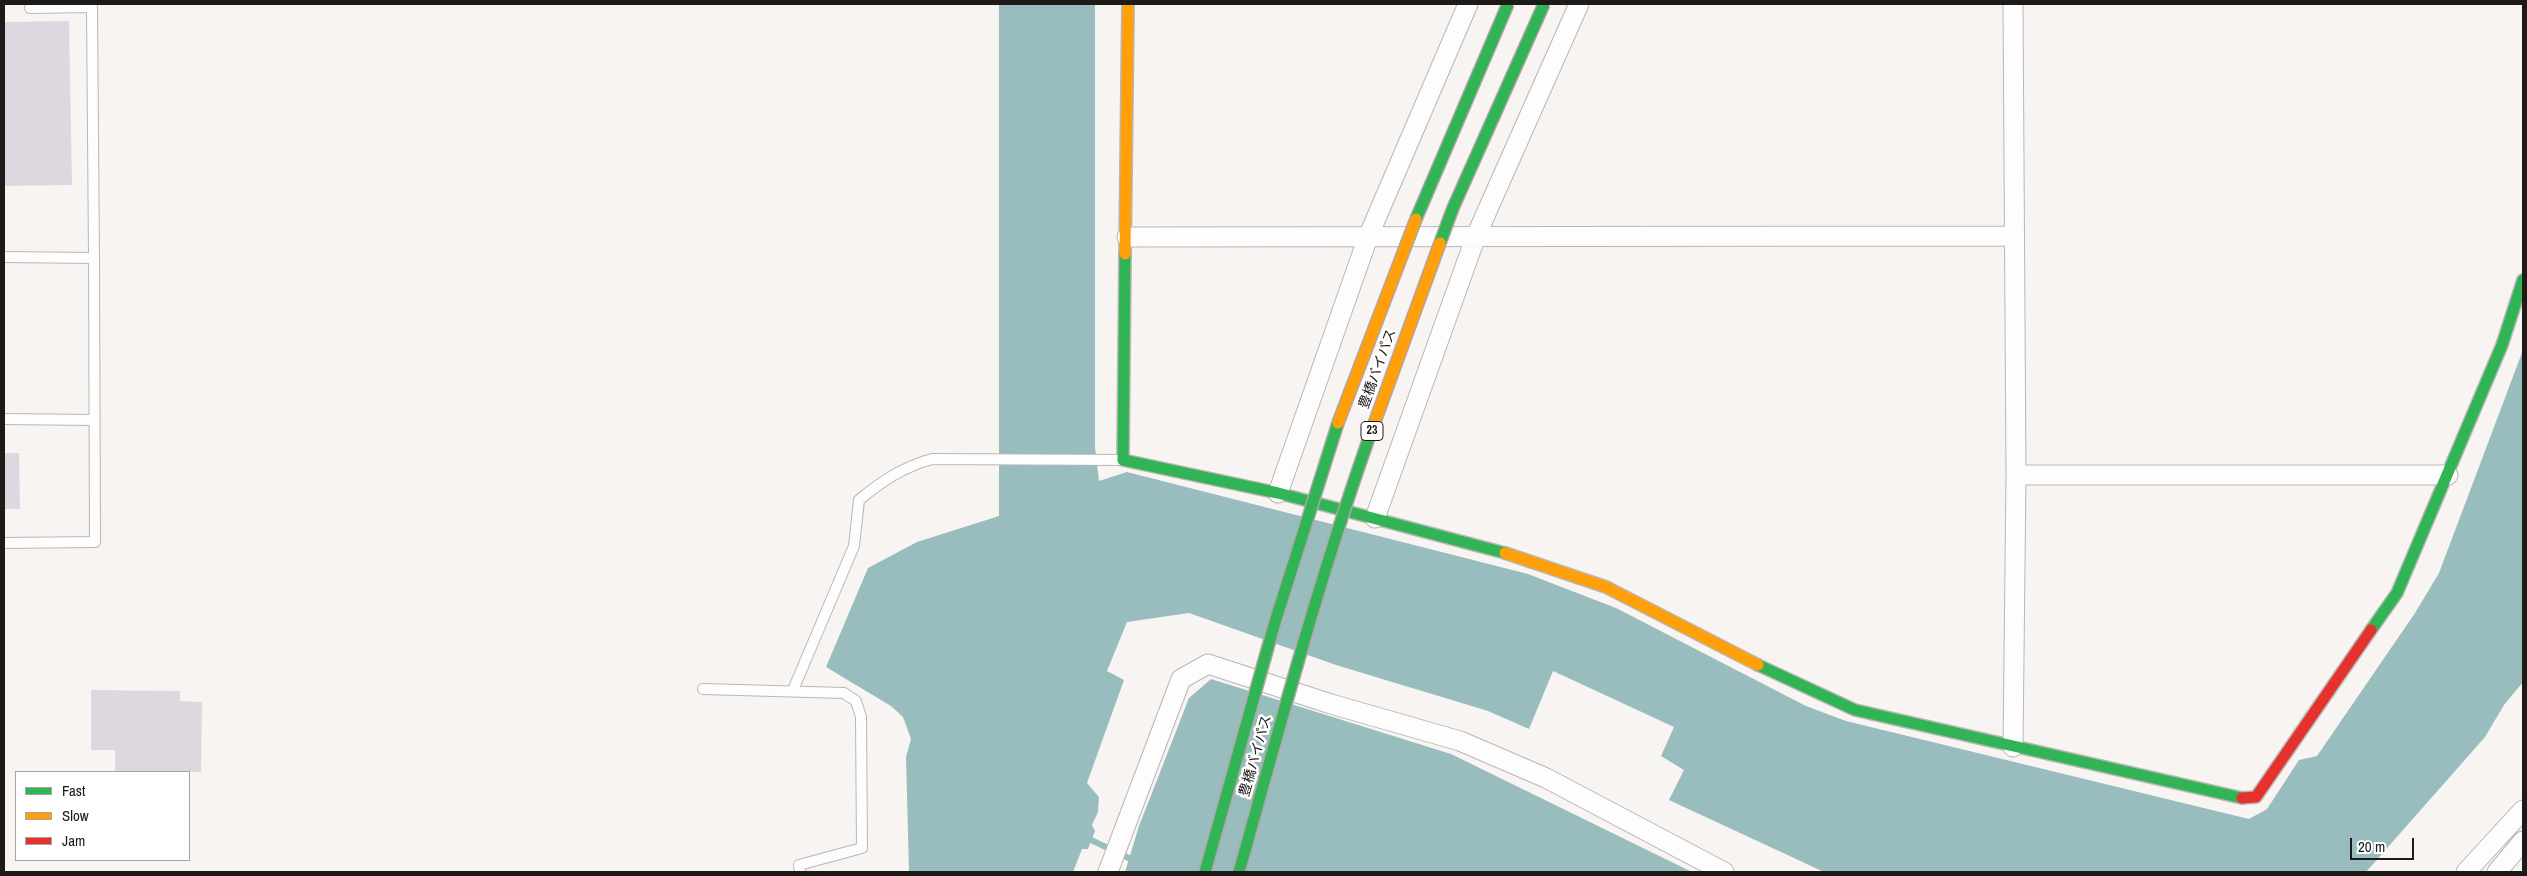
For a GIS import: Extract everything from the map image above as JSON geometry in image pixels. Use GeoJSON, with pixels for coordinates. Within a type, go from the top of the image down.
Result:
{"type":"FeatureCollection","features":[{"type":"Feature","properties":{"kind":"main road"},"geometry":{"type":"LineString","coordinates":[[1128,4],[1127,237],[1122,460],[1278,493],[1375,518],[1480,546],[1606,587],[1752,662],[1855,710],[2246,799],[2256,797],[2397,593],[2502,345],[2523,280]]}},
{"type":"Feature","properties":{"kind":"main road","name":"豊橋バイパス"},"geometry":{"type":"LineString","coordinates":[[1205,872],[1263,663],[1321,471],[1413,222],[1508,4]]}},
{"type":"Feature","properties":{"kind":"main road","name":"豊橋バイパス"},"geometry":{"type":"LineString","coordinates":[[1239,872],[1296,668],[1356,472],[1453,208],[1544,4]]}},
{"type":"Feature","properties":{"kind":"street"},"geometry":{"type":"LineString","coordinates":[[1278,493],[1368,237],[1468,4]]}},
{"type":"Feature","properties":{"kind":"street"},"geometry":{"type":"LineString","coordinates":[[1375,518],[1476,236],[1579,4]]}},
{"type":"Feature","properties":{"kind":"street"},"geometry":{"type":"LineString","coordinates":[[2012,746],[2016,475],[2013,4]]}},
{"type":"Feature","properties":{"kind":"street"},"geometry":{"type":"LineString","coordinates":[[1127,237],[2014,236]]}},
{"type":"Feature","properties":{"kind":"street"},"geometry":{"type":"LineString","coordinates":[[2016,475],[2448,476]]}},
{"type":"Feature","properties":{"kind":"street"},"geometry":{"type":"LineString","coordinates":[[1109,869],[1181,680],[1208,664],[1330,704],[1460,741],[1546,778],[1724,872]]}},
{"type":"Feature","properties":{"kind":"street"},"geometry":{"type":"LineString","coordinates":[[2466,872],[2523,810]]}},
{"type":"Feature","properties":{"kind":"street"},"geometry":{"type":"LineString","coordinates":[[2497,872],[2523,841]]}},
{"type":"Feature","properties":{"kind":"lane"},"geometry":{"type":"LineString","coordinates":[[4,543],[95,542],[92,8],[30,8]]}},
{"type":"Feature","properties":{"kind":"lane"},"geometry":{"type":"LineString","coordinates":[[4,257],[94,258]]}},
{"type":"Feature","properties":{"kind":"lane"},"geometry":{"type":"LineString","coordinates":[[4,419],[94,420]]}},
{"type":"Feature","properties":{"kind":"lane"},"geometry":{"type":"LineString","coordinates":[[794,690],[844,566],[854,546],[859,500],[878,483],[907,466],[932,459],[1122,460]]}},
{"type":"Feature","properties":{"kind":"lane"},"geometry":{"type":"LineString","coordinates":[[703,690],[794,690],[844,693],[856,701],[861,716],[862,848],[799,865],[800,872]]}},
{"type":"Feature","properties":{"kind":"water"},"geometry":{"type":"Polygon","coordinates":[[[999,4],[1095,4],[1095,447],[1099,481],[1127,472],[1528,574],[1616,608],[1806,706],[1846,721],[2249,819],[2267,809],[2299,760],[2317,756],[2415,613],[2439,573],[2523,350],[2523,682],[2504,705],[2485,737],[2366,872],[1824,872],[1669,800],[1684,770],[1661,756],[1674,727],[1553,671],[1529,729],[1488,711],[1336,665],[1189,613],[1127,622],[1107,671],[1124,680],[1087,783],[1099,797],[1098,812],[1092,825],[1095,831],[1088,849],[1082,849],[1073,872],[909,872],[906,757],[911,739],[903,717],[891,706],[826,667],[868,568],[917,542],[999,516],[999,4]]]}},
{"type":"Feature","properties":{"kind":"water"},"geometry":{"type":"Polygon","coordinates":[[[1211,679],[1451,754],[1692,872],[1125,872],[1139,826],[1189,698],[1211,679]]]}},
{"type":"Feature","properties":{"kind":"building"},"geometry":{"type":"Polygon","coordinates":[[[69,21],[72,185],[4,186],[4,22],[69,21]]]}},
{"type":"Feature","properties":{"kind":"building"},"geometry":{"type":"Polygon","coordinates":[[[4,453],[19,453],[20,509],[4,509],[4,453]]]}},
{"type":"Feature","properties":{"kind":"building"},"geometry":{"type":"Polygon","coordinates":[[[91,690],[180,691],[180,701],[202,702],[201,772],[115,771],[115,750],[91,750],[91,690]]]}},
{"type":"Feature","properties":{"kind":"waterway"},"geometry":{"type":"LineString","coordinates":[[1085,837],[1137,862]]}},
{"type":"Feature","properties":{"kind":"traffic: fast"},"geometry":{"type":"LineString","coordinates":[[1416,219],[1508,4]]}},
{"type":"Feature","properties":{"kind":"traffic: fast"},"geometry":{"type":"LineString","coordinates":[[1440,243],[1453,208],[1544,4]]}},
{"type":"Feature","properties":{"kind":"traffic: fast"},"geometry":{"type":"LineString","coordinates":[[1125,254],[1123,460],[1278,493],[1505,553]]}},
{"type":"Feature","properties":{"kind":"traffic: fast"},"geometry":{"type":"LineString","coordinates":[[2371,630],[2397,593],[2502,345],[2523,280]]}},
{"type":"Feature","properties":{"kind":"traffic: fast"},"geometry":{"type":"LineString","coordinates":[[1205,872],[1275,622],[1338,423]]}},
{"type":"Feature","properties":{"kind":"traffic: fast"},"geometry":{"type":"LineString","coordinates":[[1239,872],[1319,591],[1374,424]]}},
{"type":"Feature","properties":{"kind":"traffic: fast"},"geometry":{"type":"LineString","coordinates":[[1758,665],[1855,710],[2242,798]]}},
{"type":"Feature","properties":{"kind":"traffic: slow"},"geometry":{"type":"LineString","coordinates":[[1125,254],[1128,4]]}},
{"type":"Feature","properties":{"kind":"traffic: slow"},"geometry":{"type":"LineString","coordinates":[[1338,423],[1416,219]]}},
{"type":"Feature","properties":{"kind":"traffic: slow"},"geometry":{"type":"LineString","coordinates":[[1374,424],[1440,243]]}},
{"type":"Feature","properties":{"kind":"traffic: slow"},"geometry":{"type":"LineString","coordinates":[[1505,553],[1606,587],[1758,665]]}},
{"type":"Feature","properties":{"kind":"traffic: jam"},"geometry":{"type":"LineString","coordinates":[[2242,798],[2256,797],[2371,630]]}}]}
